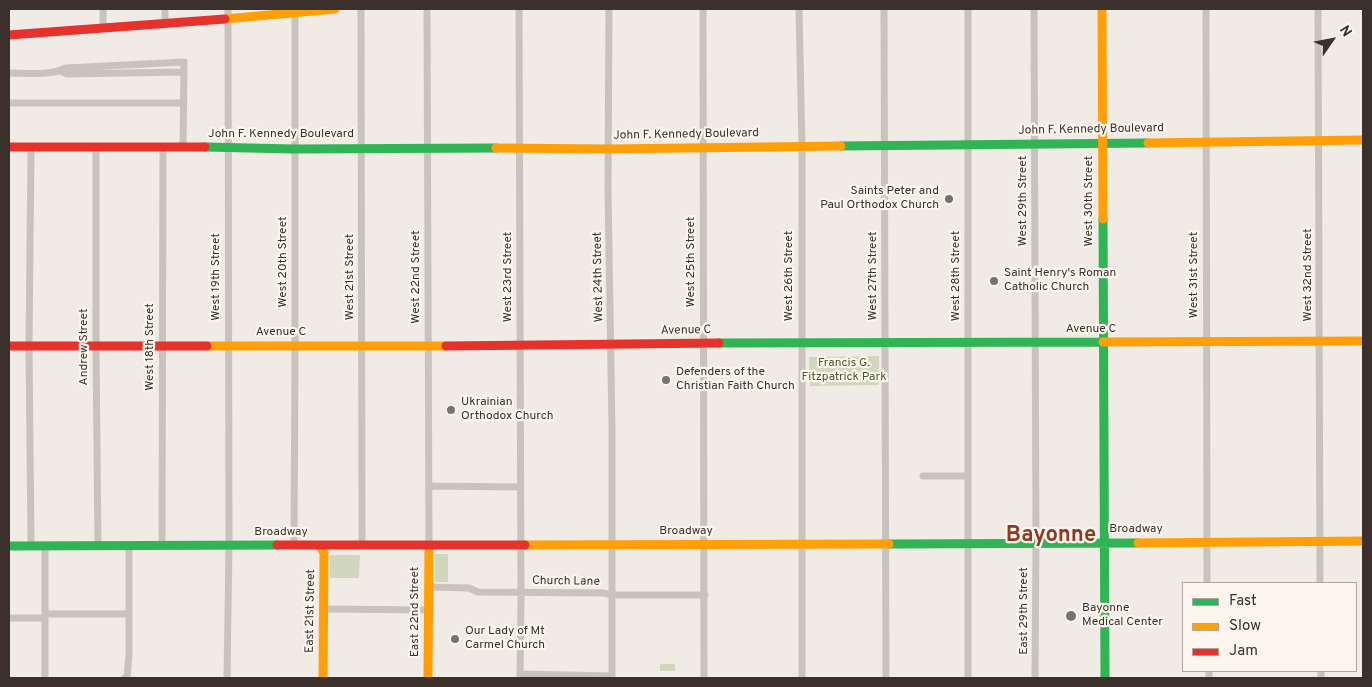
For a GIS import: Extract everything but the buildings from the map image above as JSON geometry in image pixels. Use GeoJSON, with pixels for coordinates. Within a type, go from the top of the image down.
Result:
{"type":"FeatureCollection","features":[{"type":"Feature","properties":{"kind":"main road"},"geometry":{"type":"LineString","coordinates":[[9,35],[165,23],[228,13],[335,9]]}},
{"type":"Feature","properties":{"kind":"main road","name":"West 30th Street"},"geometry":{"type":"LineString","coordinates":[[1102,9],[1104,678]]}},
{"type":"Feature","properties":{"kind":"main road","name":"John F. Kennedy Boulevard"},"geometry":{"type":"LineString","coordinates":[[9,147],[608,149],[1363,140]]}},
{"type":"Feature","properties":{"kind":"main road","name":"Avenue C"},"geometry":{"type":"LineString","coordinates":[[9,346],[162,347],[1363,341]]}},
{"type":"Feature","properties":{"kind":"main road","name":"Broadway"},"geometry":{"type":"LineString","coordinates":[[9,546],[429,546],[1363,541]]}},
{"type":"Feature","properties":{"kind":"main road","name":"East 21st Street"},"geometry":{"type":"LineString","coordinates":[[320,546],[324,554],[323,678]]}},
{"type":"Feature","properties":{"kind":"main road","name":"East 22nd Street"},"geometry":{"type":"LineString","coordinates":[[428,678],[429,546]]}},
{"type":"Feature","properties":{"kind":"street"},"geometry":{"type":"LineString","coordinates":[[103,9],[103,28]]}},
{"type":"Feature","properties":{"kind":"street"},"geometry":{"type":"LineString","coordinates":[[165,9],[165,23]]}},
{"type":"Feature","properties":{"kind":"street","name":"West 21st Street"},"geometry":{"type":"LineString","coordinates":[[362,9],[362,546]]}},
{"type":"Feature","properties":{"kind":"street","name":"West 22nd Street"},"geometry":{"type":"LineString","coordinates":[[428,9],[429,546]]}},
{"type":"Feature","properties":{"kind":"street","name":"West 23rd Street"},"geometry":{"type":"LineString","coordinates":[[519,9],[520,676]]}},
{"type":"Feature","properties":{"kind":"street","name":"West 24th Street"},"geometry":{"type":"LineString","coordinates":[[609,9],[608,149],[611,344],[612,677]]}},
{"type":"Feature","properties":{"kind":"street","name":"West 25th Street"},"geometry":{"type":"LineString","coordinates":[[702,9],[704,678]]}},
{"type":"Feature","properties":{"kind":"street","name":"West 26th Street"},"geometry":{"type":"LineString","coordinates":[[800,9],[802,146],[802,678]]}},
{"type":"Feature","properties":{"kind":"street","name":"West 27th Street"},"geometry":{"type":"LineString","coordinates":[[884,9],[886,678]]}},
{"type":"Feature","properties":{"kind":"street","name":"West 28th Street"},"geometry":{"type":"LineString","coordinates":[[968,9],[968,678]]}},
{"type":"Feature","properties":{"kind":"street","name":"West 29th Street"},"geometry":{"type":"LineString","coordinates":[[1034,9],[1036,543]]}},
{"type":"Feature","properties":{"kind":"street","name":"West 31st Street"},"geometry":{"type":"LineString","coordinates":[[1206,9],[1208,582]]}},
{"type":"Feature","properties":{"kind":"street","name":"West 32nd Street"},"geometry":{"type":"LineString","coordinates":[[1318,9],[1320,141],[1320,582]]}},
{"type":"Feature","properties":{"kind":"street","name":"West 20th Street"},"geometry":{"type":"LineString","coordinates":[[294,546],[296,345],[295,11]]}},
{"type":"Feature","properties":{"kind":"street","name":"West 19th Street"},"geometry":{"type":"LineString","coordinates":[[227,678],[229,546],[228,13]]}},
{"type":"Feature","properties":{"kind":"street"},"geometry":{"type":"LineString","coordinates":[[9,73],[184,62],[183,147]]}},
{"type":"Feature","properties":{"kind":"street"},"geometry":{"type":"LineString","coordinates":[[60,71],[67,74],[183,72]]}},
{"type":"Feature","properties":{"kind":"street"},"geometry":{"type":"LineString","coordinates":[[9,103],[183,103]]}},
{"type":"Feature","properties":{"kind":"street"},"geometry":{"type":"LineString","coordinates":[[31,147],[29,346],[31,546]]}},
{"type":"Feature","properties":{"kind":"street","name":"West 18th Street"},"geometry":{"type":"LineString","coordinates":[[162,546],[163,147]]}},
{"type":"Feature","properties":{"kind":"street","name":"Andrew Street"},"geometry":{"type":"LineString","coordinates":[[96,148],[98,546]]}},
{"type":"Feature","properties":{"kind":"street"},"geometry":{"type":"LineString","coordinates":[[923,476],[968,476]]}},
{"type":"Feature","properties":{"kind":"street"},"geometry":{"type":"LineString","coordinates":[[429,486],[520,487]]}},
{"type":"Feature","properties":{"kind":"street","name":"East 29th Street"},"geometry":{"type":"LineString","coordinates":[[1035,678],[1036,543]]}},
{"type":"Feature","properties":{"kind":"street"},"geometry":{"type":"LineString","coordinates":[[126,678],[129,656],[129,546]]}},
{"type":"Feature","properties":{"kind":"street"},"geometry":{"type":"LineString","coordinates":[[45,547],[45,678]]}},
{"type":"Feature","properties":{"kind":"street","name":"Church Lane"},"geometry":{"type":"LineString","coordinates":[[429,587],[465,587],[478,592],[705,595]]}},
{"type":"Feature","properties":{"kind":"street"},"geometry":{"type":"LineString","coordinates":[[324,609],[428,610]]}},
{"type":"Feature","properties":{"kind":"street"},"geometry":{"type":"LineString","coordinates":[[9,618],[129,614]]}},
{"type":"Feature","properties":{"kind":"street"},"geometry":{"type":"LineString","coordinates":[[520,676],[612,677]]}},
{"type":"Feature","properties":{"kind":"green space","name":"Francis G. Fitzpatrick Park"},"geometry":{"type":"Polygon","coordinates":[[[879,356],[879,385],[810,386],[809,357],[879,356]]]}},
{"type":"Feature","properties":{"kind":"green space"},"geometry":{"type":"Polygon","coordinates":[[[435,554],[448,554],[448,582],[435,582],[435,554]]]}},
{"type":"Feature","properties":{"kind":"green space"},"geometry":{"type":"Polygon","coordinates":[[[330,555],[360,555],[359,578],[330,578],[330,555]]]}},
{"type":"Feature","properties":{"kind":"green space"},"geometry":{"type":"Polygon","coordinates":[[[660,664],[675,664],[675,671],[660,671],[660,664]]]}},
{"type":"Feature","properties":{"kind":"traffic: fast"},"geometry":{"type":"LineString","coordinates":[[841,146],[1148,143]]}},
{"type":"Feature","properties":{"kind":"traffic: fast"},"geometry":{"type":"LineString","coordinates":[[205,147],[294,149],[496,148]]}},
{"type":"Feature","properties":{"kind":"traffic: fast"},"geometry":{"type":"LineString","coordinates":[[1103,219],[1105,678]]}},
{"type":"Feature","properties":{"kind":"traffic: fast"},"geometry":{"type":"LineString","coordinates":[[719,343],[1103,342]]}},
{"type":"Feature","properties":{"kind":"traffic: fast"},"geometry":{"type":"LineString","coordinates":[[889,544],[1138,543]]}},
{"type":"Feature","properties":{"kind":"traffic: fast"},"geometry":{"type":"LineString","coordinates":[[9,546],[277,545]]}},
{"type":"Feature","properties":{"kind":"traffic: slow"},"geometry":{"type":"LineString","coordinates":[[225,19],[335,9]]}},
{"type":"Feature","properties":{"kind":"traffic: slow"},"geometry":{"type":"LineString","coordinates":[[1102,9],[1103,219]]}},
{"type":"Feature","properties":{"kind":"traffic: slow"},"geometry":{"type":"LineString","coordinates":[[1148,143],[1363,140]]}},
{"type":"Feature","properties":{"kind":"traffic: slow"},"geometry":{"type":"LineString","coordinates":[[496,148],[608,149],[841,146]]}},
{"type":"Feature","properties":{"kind":"traffic: slow"},"geometry":{"type":"LineString","coordinates":[[1103,342],[1363,341]]}},
{"type":"Feature","properties":{"kind":"traffic: slow"},"geometry":{"type":"LineString","coordinates":[[207,346],[446,346]]}},
{"type":"Feature","properties":{"kind":"traffic: slow"},"geometry":{"type":"LineString","coordinates":[[1138,543],[1363,541]]}},
{"type":"Feature","properties":{"kind":"traffic: slow"},"geometry":{"type":"LineString","coordinates":[[525,545],[889,544]]}},
{"type":"Feature","properties":{"kind":"traffic: slow"},"geometry":{"type":"LineString","coordinates":[[320,546],[324,553],[323,678]]}},
{"type":"Feature","properties":{"kind":"traffic: slow"},"geometry":{"type":"LineString","coordinates":[[428,678],[429,546]]}},
{"type":"Feature","properties":{"kind":"traffic: jam"},"geometry":{"type":"LineString","coordinates":[[9,35],[225,19]]}},
{"type":"Feature","properties":{"kind":"traffic: jam"},"geometry":{"type":"LineString","coordinates":[[9,147],[205,147]]}},
{"type":"Feature","properties":{"kind":"traffic: jam"},"geometry":{"type":"LineString","coordinates":[[446,346],[719,343]]}},
{"type":"Feature","properties":{"kind":"traffic: jam"},"geometry":{"type":"LineString","coordinates":[[9,346],[207,346]]}},
{"type":"Feature","properties":{"kind":"traffic: jam"},"geometry":{"type":"LineString","coordinates":[[277,545],[525,545]]}},
{"type":"Feature","properties":{"kind":"place","name":"Saints Peter and Paul Orthodox Church"},"geometry":{"type":"Point","coordinates":[949,199]}},
{"type":"Feature","properties":{"kind":"place","name":"Saint Henry's Roman Catholic Church"},"geometry":{"type":"Point","coordinates":[994,281]}},
{"type":"Feature","properties":{"kind":"place","name":"Defenders of the Christian Faith Church"},"geometry":{"type":"Point","coordinates":[666,380]}},
{"type":"Feature","properties":{"kind":"place","name":"Ukrainian Orthodox Church"},"geometry":{"type":"Point","coordinates":[451,410]}},
{"type":"Feature","properties":{"kind":"place","name":"Bayonne Medical Center"},"geometry":{"type":"Point","coordinates":[1071,616]}},
{"type":"Feature","properties":{"kind":"place","name":"Our Lady of Mt Carmel Church"},"geometry":{"type":"Point","coordinates":[455,639]}},
{"type":"Feature","properties":{"kind":"district","name":"Bayonne"},"geometry":{"type":"Point","coordinates":[1051,537]}}]}
